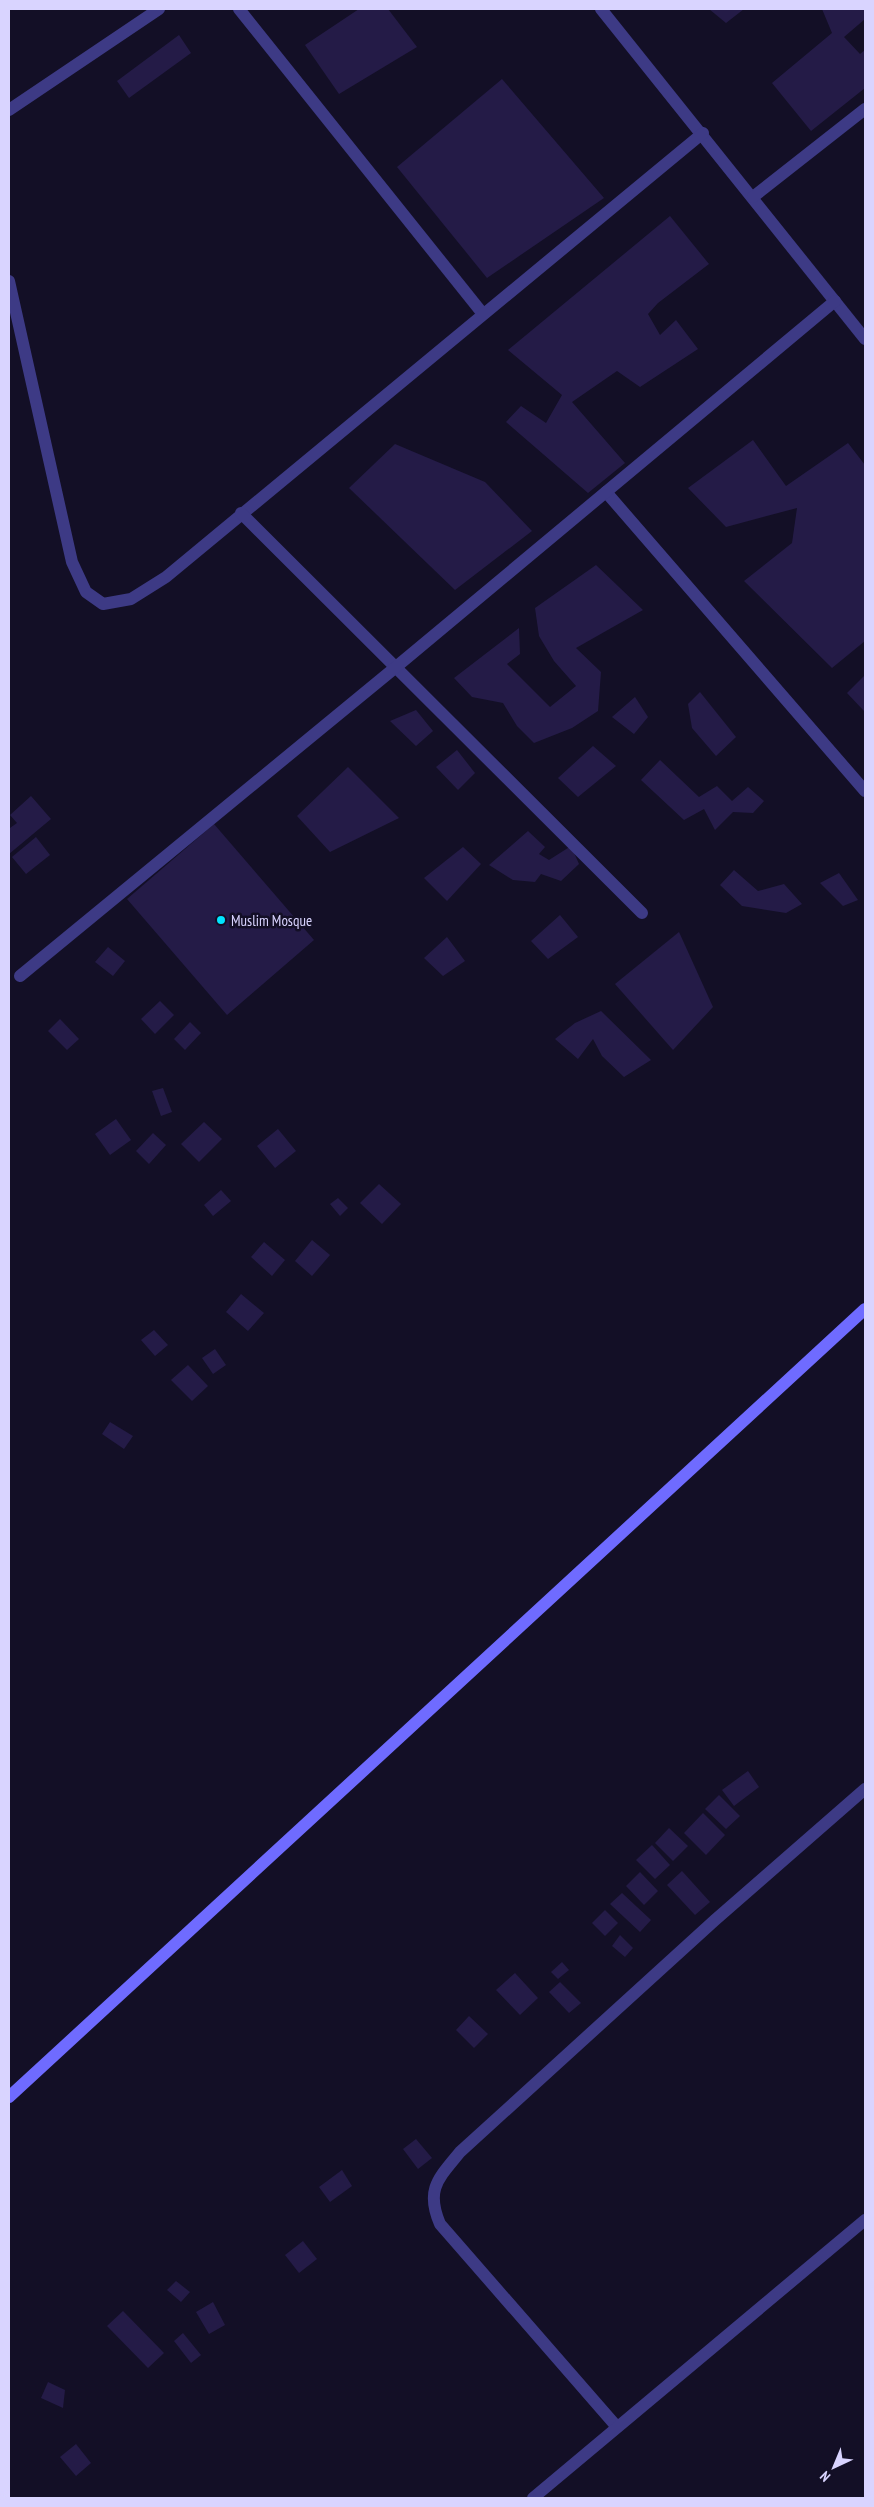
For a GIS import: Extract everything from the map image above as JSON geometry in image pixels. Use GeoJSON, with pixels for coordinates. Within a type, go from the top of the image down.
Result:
{"type":"FeatureCollection","features":[{"type":"Feature","properties":{"kind":"street"},"geometry":{"type":"LineString","coordinates":[[9,110],[159,9]]}},
{"type":"Feature","properties":{"kind":"street"},"geometry":{"type":"LineString","coordinates":[[239,9],[483,314]]}},
{"type":"Feature","properties":{"kind":"street"},"geometry":{"type":"LineString","coordinates":[[601,9],[703,133],[865,339]]}},
{"type":"Feature","properties":{"kind":"street"},"geometry":{"type":"LineString","coordinates":[[754,197],[865,109]]}},
{"type":"Feature","properties":{"kind":"street"},"geometry":{"type":"LineString","coordinates":[[9,282],[72,562],[86,592],[103,604],[131,599],[166,577],[241,513],[703,133]]}},
{"type":"Feature","properties":{"kind":"street"},"geometry":{"type":"LineString","coordinates":[[20,976],[396,667],[835,301]]}},
{"type":"Feature","properties":{"kind":"street"},"geometry":{"type":"LineString","coordinates":[[606,492],[865,791]]}},
{"type":"Feature","properties":{"kind":"street"},"geometry":{"type":"LineString","coordinates":[[241,513],[642,912]]}},
{"type":"Feature","properties":{"kind":"street"},"geometry":{"type":"LineString","coordinates":[[9,2097],[865,1310]]}},
{"type":"Feature","properties":{"kind":"street"},"geometry":{"type":"LineString","coordinates":[[617,2427],[440,2224],[434,2208],[433,2196],[438,2180],[460,2152],[715,1920],[865,1789]]}},
{"type":"Feature","properties":{"kind":"street"},"geometry":{"type":"LineString","coordinates":[[534,2498],[865,2220]]}},
{"type":"Feature","properties":{"kind":"building"},"geometry":{"type":"Polygon","coordinates":[[[359,9],[388,9],[417,47],[339,94],[305,45],[359,9]]]}},
{"type":"Feature","properties":{"kind":"building"},"geometry":{"type":"Polygon","coordinates":[[[709,9],[744,9],[726,23],[709,9]]]}},
{"type":"Feature","properties":{"kind":"building"},"geometry":{"type":"Polygon","coordinates":[[[822,9],[865,9],[865,19],[844,37],[860,54],[865,50],[865,88],[811,131],[772,83],[832,33],[822,9]]]}},
{"type":"Feature","properties":{"kind":"building"},"geometry":{"type":"Polygon","coordinates":[[[179,35],[191,53],[129,98],[117,81],[179,35]]]}},
{"type":"Feature","properties":{"kind":"building"},"geometry":{"type":"Polygon","coordinates":[[[502,79],[604,198],[487,278],[397,167],[502,79]]]}},
{"type":"Feature","properties":{"kind":"building"},"geometry":{"type":"Polygon","coordinates":[[[670,216],[709,264],[658,303],[648,314],[660,335],[676,320],[698,349],[640,387],[617,371],[572,402],[625,463],[588,493],[506,422],[521,406],[546,423],[562,395],[508,350],[670,216]]]}},
{"type":"Feature","properties":{"kind":"building"},"geometry":{"type":"Polygon","coordinates":[[[753,440],[786,486],[848,443],[865,465],[865,641],[832,668],[744,581],[792,543],[797,508],[726,527],[688,488],[753,440]]]}},
{"type":"Feature","properties":{"kind":"building"},"geometry":{"type":"Polygon","coordinates":[[[395,444],[485,482],[532,531],[455,590],[349,488],[395,444]]]}},
{"type":"Feature","properties":{"kind":"building"},"geometry":{"type":"Polygon","coordinates":[[[596,565],[643,610],[576,648],[601,672],[598,711],[572,728],[534,743],[517,726],[503,703],[472,697],[454,678],[519,628],[520,654],[507,664],[550,707],[576,686],[554,661],[539,636],[535,608],[596,565]]]}},
{"type":"Feature","properties":{"kind":"building"},"geometry":{"type":"Polygon","coordinates":[[[864,676],[865,710],[864,711],[847,693],[864,676]]]}},
{"type":"Feature","properties":{"kind":"building"},"geometry":{"type":"Polygon","coordinates":[[[700,692],[736,737],[716,756],[692,728],[688,704],[700,692]]]}},
{"type":"Feature","properties":{"kind":"building"},"geometry":{"type":"Polygon","coordinates":[[[635,697],[648,717],[634,734],[612,717],[635,697]]]}},
{"type":"Feature","properties":{"kind":"building"},"geometry":{"type":"Polygon","coordinates":[[[416,710],[433,731],[416,746],[390,721],[416,710]]]}},
{"type":"Feature","properties":{"kind":"building"},"geometry":{"type":"Polygon","coordinates":[[[593,746],[616,766],[578,797],[558,778],[593,746]]]}},
{"type":"Feature","properties":{"kind":"building"},"geometry":{"type":"Polygon","coordinates":[[[457,750],[475,773],[458,790],[436,767],[457,750]]]}},
{"type":"Feature","properties":{"kind":"building"},"geometry":{"type":"Polygon","coordinates":[[[660,760],[699,797],[717,786],[732,801],[748,787],[764,801],[753,813],[733,812],[715,830],[704,809],[684,820],[641,780],[660,760]]]}},
{"type":"Feature","properties":{"kind":"building"},"geometry":{"type":"Polygon","coordinates":[[[348,767],[399,818],[330,852],[297,816],[348,767]]]}},
{"type":"Feature","properties":{"kind":"building"},"geometry":{"type":"Polygon","coordinates":[[[31,796],[51,819],[9,854],[9,827],[17,823],[10,815],[31,796]]]}},
{"type":"Feature","properties":{"kind":"building","name":"Muslim Mosque"},"geometry":{"type":"Polygon","coordinates":[[[214,824],[314,940],[227,1015],[127,899],[214,824]]]}},
{"type":"Feature","properties":{"kind":"building"},"geometry":{"type":"Polygon","coordinates":[[[528,831],[545,847],[539,854],[549,860],[571,846],[579,864],[561,881],[541,874],[535,882],[513,880],[489,865],[528,831]]]}},
{"type":"Feature","properties":{"kind":"building"},"geometry":{"type":"Polygon","coordinates":[[[36,837],[50,855],[26,874],[12,857],[36,837]]]}},
{"type":"Feature","properties":{"kind":"building"},"geometry":{"type":"Polygon","coordinates":[[[463,847],[481,864],[447,901],[424,878],[463,847]]]}},
{"type":"Feature","properties":{"kind":"building"},"geometry":{"type":"Polygon","coordinates":[[[734,870],[758,891],[784,884],[802,904],[786,913],[742,906],[720,885],[734,870]]]}},
{"type":"Feature","properties":{"kind":"building"},"geometry":{"type":"Polygon","coordinates":[[[839,873],[858,900],[843,906],[820,883],[839,873]]]}},
{"type":"Feature","properties":{"kind":"building"},"geometry":{"type":"Polygon","coordinates":[[[560,915],[578,937],[548,959],[531,941],[560,915]]]}},
{"type":"Feature","properties":{"kind":"building"},"geometry":{"type":"Polygon","coordinates":[[[679,932],[713,1007],[673,1050],[615,984],[679,932]]]}},
{"type":"Feature","properties":{"kind":"building"},"geometry":{"type":"Polygon","coordinates":[[[447,937],[465,961],[443,976],[424,958],[447,937]]]}},
{"type":"Feature","properties":{"kind":"building"},"geometry":{"type":"Polygon","coordinates":[[[108,947],[125,961],[113,976],[95,962],[108,947]]]}},
{"type":"Feature","properties":{"kind":"building"},"geometry":{"type":"Polygon","coordinates":[[[160,1001],[174,1015],[155,1034],[141,1019],[160,1001]]]}},
{"type":"Feature","properties":{"kind":"building"},"geometry":{"type":"Polygon","coordinates":[[[601,1011],[651,1060],[624,1077],[602,1056],[593,1039],[578,1059],[555,1039],[575,1023],[601,1011]]]}},
{"type":"Feature","properties":{"kind":"building"},"geometry":{"type":"Polygon","coordinates":[[[60,1019],[79,1039],[67,1050],[48,1031],[60,1019]]]}},
{"type":"Feature","properties":{"kind":"building"},"geometry":{"type":"Polygon","coordinates":[[[190,1022],[201,1033],[185,1050],[174,1039],[190,1022]]]}},
{"type":"Feature","properties":{"kind":"building"},"geometry":{"type":"Polygon","coordinates":[[[163,1088],[172,1112],[161,1116],[152,1091],[163,1088]]]}},
{"type":"Feature","properties":{"kind":"building"},"geometry":{"type":"Polygon","coordinates":[[[116,1119],[131,1140],[110,1155],[95,1134],[116,1119]]]}},
{"type":"Feature","properties":{"kind":"building"},"geometry":{"type":"Polygon","coordinates":[[[204,1122],[222,1139],[199,1162],[181,1144],[204,1122]]]}},
{"type":"Feature","properties":{"kind":"building"},"geometry":{"type":"Polygon","coordinates":[[[278,1129],[296,1151],[275,1168],[257,1146],[278,1129]]]}},
{"type":"Feature","properties":{"kind":"building"},"geometry":{"type":"Polygon","coordinates":[[[153,1133],[166,1145],[149,1164],[136,1151],[153,1133]]]}},
{"type":"Feature","properties":{"kind":"building"},"geometry":{"type":"Polygon","coordinates":[[[379,1184],[401,1204],[382,1224],[360,1203],[379,1184]]]}},
{"type":"Feature","properties":{"kind":"building"},"geometry":{"type":"Polygon","coordinates":[[[221,1190],[231,1201],[213,1216],[204,1205],[221,1190]]]}},
{"type":"Feature","properties":{"kind":"building"},"geometry":{"type":"Polygon","coordinates":[[[338,1198],[348,1208],[340,1216],[330,1204],[338,1198]]]}},
{"type":"Feature","properties":{"kind":"building"},"geometry":{"type":"Polygon","coordinates":[[[312,1240],[330,1255],[312,1276],[295,1261],[312,1240]]]}},
{"type":"Feature","properties":{"kind":"building"},"geometry":{"type":"Polygon","coordinates":[[[264,1242],[285,1260],[272,1276],[251,1257],[264,1242]]]}},
{"type":"Feature","properties":{"kind":"building"},"geometry":{"type":"Polygon","coordinates":[[[241,1294],[264,1313],[248,1331],[226,1312],[241,1294]]]}},
{"type":"Feature","properties":{"kind":"building"},"geometry":{"type":"Polygon","coordinates":[[[154,1330],[168,1345],[155,1356],[141,1340],[154,1330]]]}},
{"type":"Feature","properties":{"kind":"building"},"geometry":{"type":"Polygon","coordinates":[[[215,1349],[226,1365],[213,1374],[202,1358],[215,1349]]]}},
{"type":"Feature","properties":{"kind":"building"},"geometry":{"type":"Polygon","coordinates":[[[188,1365],[208,1386],[192,1401],[171,1380],[188,1365]]]}},
{"type":"Feature","properties":{"kind":"building"},"geometry":{"type":"Polygon","coordinates":[[[110,1422],[133,1436],[124,1449],[102,1434],[110,1422]]]}},
{"type":"Feature","properties":{"kind":"building"},"geometry":{"type":"Polygon","coordinates":[[[748,1771],[759,1787],[734,1806],[722,1790],[748,1771]]]}},
{"type":"Feature","properties":{"kind":"building"},"geometry":{"type":"Polygon","coordinates":[[[719,1795],[740,1816],[726,1829],[705,1809],[719,1795]]]}},
{"type":"Feature","properties":{"kind":"building"},"geometry":{"type":"Polygon","coordinates":[[[703,1813],[725,1835],[706,1855],[684,1833],[703,1813]]]}},
{"type":"Feature","properties":{"kind":"building"},"geometry":{"type":"Polygon","coordinates":[[[669,1828],[688,1846],[673,1861],[655,1843],[669,1828]]]}},
{"type":"Feature","properties":{"kind":"building"},"geometry":{"type":"Polygon","coordinates":[[[652,1845],[670,1865],[655,1879],[636,1860],[652,1845]]]}},
{"type":"Feature","properties":{"kind":"building"},"geometry":{"type":"Polygon","coordinates":[[[682,1871],[710,1902],[695,1915],[667,1885],[682,1871]]]}},
{"type":"Feature","properties":{"kind":"building"},"geometry":{"type":"Polygon","coordinates":[[[640,1872],[658,1891],[644,1905],[626,1886],[640,1872]]]}},
{"type":"Feature","properties":{"kind":"building"},"geometry":{"type":"Polygon","coordinates":[[[622,1893],[651,1920],[640,1932],[610,1904],[622,1893]]]}},
{"type":"Feature","properties":{"kind":"building"},"geometry":{"type":"Polygon","coordinates":[[[605,1910],[618,1923],[605,1936],[592,1923],[605,1910]]]}},
{"type":"Feature","properties":{"kind":"building"},"geometry":{"type":"Polygon","coordinates":[[[620,1935],[633,1948],[625,1957],[612,1946],[620,1935]]]}},
{"type":"Feature","properties":{"kind":"building"},"geometry":{"type":"Polygon","coordinates":[[[562,1962],[569,1970],[558,1979],[551,1972],[562,1962]]]}},
{"type":"Feature","properties":{"kind":"building"},"geometry":{"type":"Polygon","coordinates":[[[515,1973],[538,1998],[520,2015],[496,1990],[515,1973]]]}},
{"type":"Feature","properties":{"kind":"building"},"geometry":{"type":"Polygon","coordinates":[[[560,1982],[581,2003],[569,2013],[549,1992],[560,1982]]]}},
{"type":"Feature","properties":{"kind":"building"},"geometry":{"type":"Polygon","coordinates":[[[469,2016],[488,2034],[474,2048],[456,2030],[469,2016]]]}},
{"type":"Feature","properties":{"kind":"building"},"geometry":{"type":"Polygon","coordinates":[[[416,2139],[432,2158],[418,2169],[403,2149],[416,2139]]]}},
{"type":"Feature","properties":{"kind":"building"},"geometry":{"type":"Polygon","coordinates":[[[342,2170],[352,2186],[330,2202],[319,2187],[342,2170]]]}},
{"type":"Feature","properties":{"kind":"building"},"geometry":{"type":"Polygon","coordinates":[[[303,2241],[317,2259],[299,2273],[285,2255],[303,2241]]]}},
{"type":"Feature","properties":{"kind":"building"},"geometry":{"type":"Polygon","coordinates":[[[176,2281],[190,2292],[181,2302],[167,2290],[176,2281]]]}},
{"type":"Feature","properties":{"kind":"building"},"geometry":{"type":"Polygon","coordinates":[[[213,2302],[225,2325],[209,2334],[196,2312],[213,2302]]]}},
{"type":"Feature","properties":{"kind":"building"},"geometry":{"type":"Polygon","coordinates":[[[123,2311],[164,2353],[148,2368],[107,2326],[123,2311]]]}},
{"type":"Feature","properties":{"kind":"building"},"geometry":{"type":"Polygon","coordinates":[[[183,2333],[201,2355],[191,2363],[174,2341],[183,2333]]]}},
{"type":"Feature","properties":{"kind":"building"},"geometry":{"type":"Polygon","coordinates":[[[48,2382],[65,2390],[63,2408],[41,2398],[48,2382]]]}},
{"type":"Feature","properties":{"kind":"building"},"geometry":{"type":"Polygon","coordinates":[[[76,2444],[91,2463],[76,2476],[60,2457],[76,2444]]]}},
{"type":"Feature","properties":{"kind":"place","name":"Muslim Mosque"},"geometry":{"type":"Point","coordinates":[221,920]}}]}
